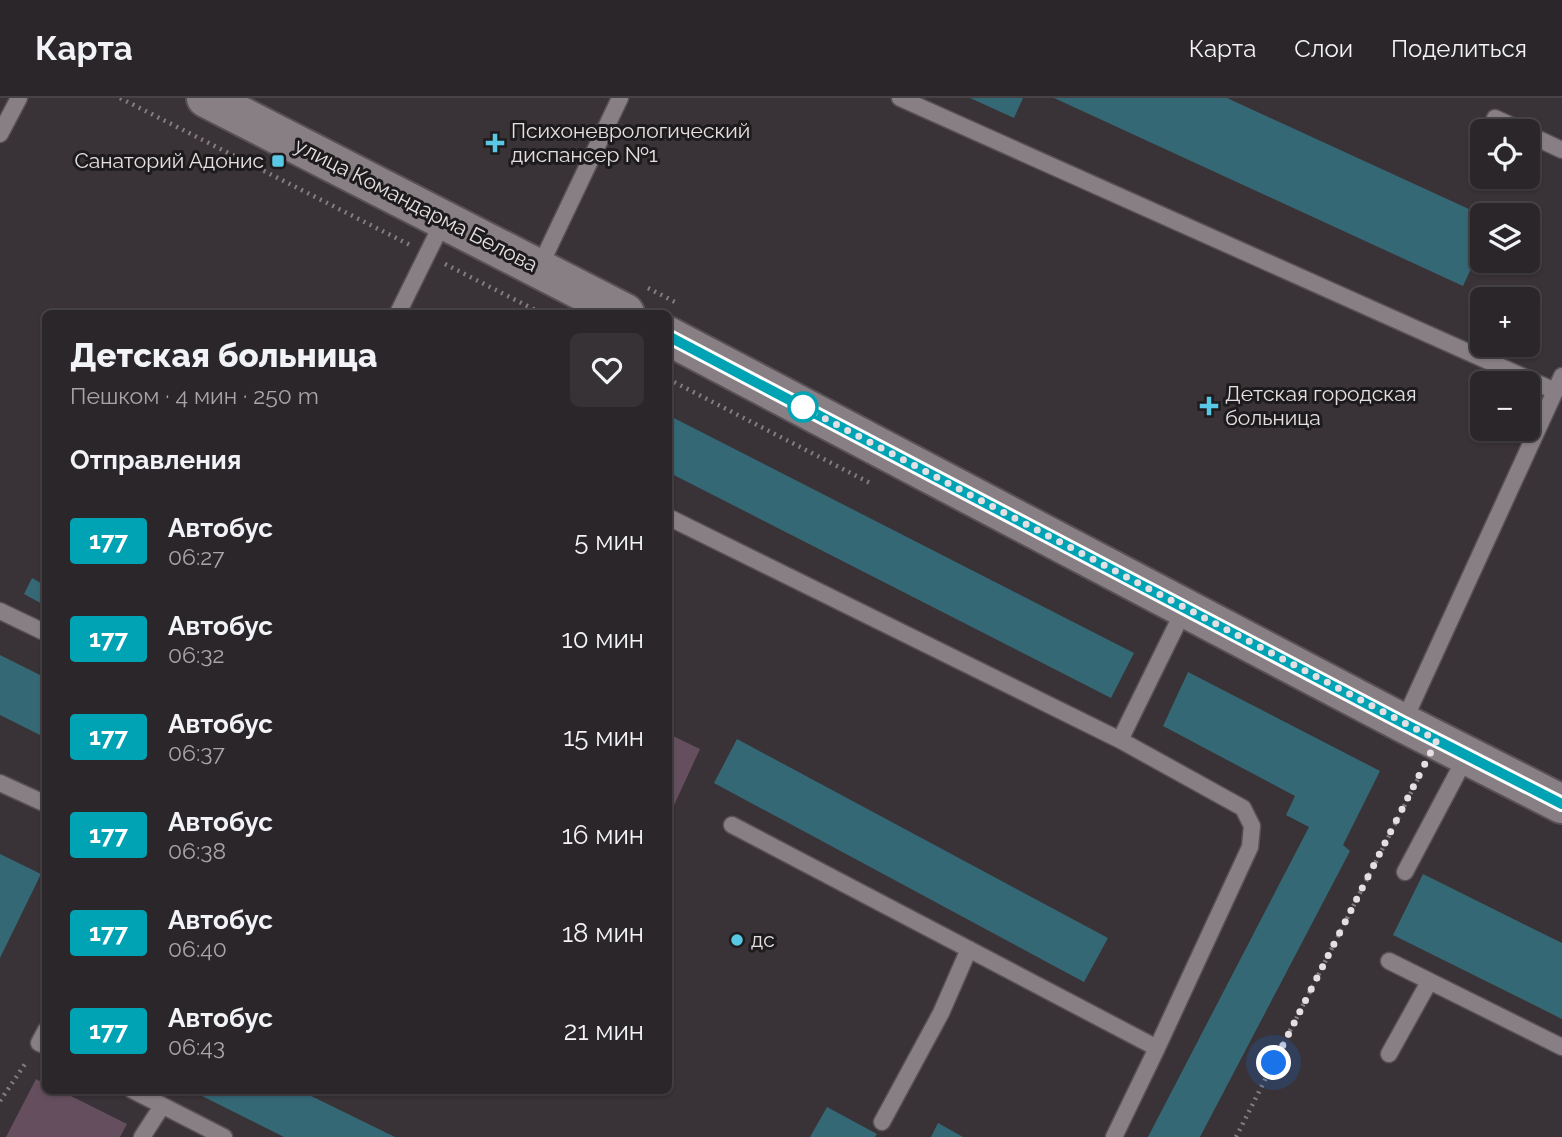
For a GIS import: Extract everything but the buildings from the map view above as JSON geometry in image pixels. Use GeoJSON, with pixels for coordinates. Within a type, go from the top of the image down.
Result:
{"type":"FeatureCollection","features":[{"type":"Feature","properties":{"kind":"main road","name":"улица Командарма Белова"},"geometry":{"type":"LineString","coordinates":[[206,98],[619,310]]}},
{"type":"Feature","properties":{"kind":"main road"},"geometry":{"type":"LineString","coordinates":[[672,338],[1562,804]]}},
{"type":"Feature","properties":{"kind":"lane"},"geometry":{"type":"LineString","coordinates":[[0,134],[19,98]]}},
{"type":"Feature","properties":{"kind":"lane"},"geometry":{"type":"LineString","coordinates":[[539,268],[620,98]]}},
{"type":"Feature","properties":{"kind":"lane"},"geometry":{"type":"LineString","coordinates":[[900,98],[923,103],[1558,383],[1403,723]]}},
{"type":"Feature","properties":{"kind":"lane"},"geometry":{"type":"LineString","coordinates":[[1540,140],[1562,150]]}},
{"type":"Feature","properties":{"kind":"lane"},"geometry":{"type":"LineString","coordinates":[[399,310],[444,220]]}},
{"type":"Feature","properties":{"kind":"lane"},"geometry":{"type":"LineString","coordinates":[[672,519],[1120,740],[1244,808],[1252,826],[1250,847],[1114,1137]]}},
{"type":"Feature","properties":{"kind":"lane"},"geometry":{"type":"LineString","coordinates":[[1120,740],[1185,608]]}},
{"type":"Feature","properties":{"kind":"lane"},"geometry":{"type":"LineString","coordinates":[[0,611],[42,631]]}},
{"type":"Feature","properties":{"kind":"lane"},"geometry":{"type":"LineString","coordinates":[[1405,872],[1452,748]]}},
{"type":"Feature","properties":{"kind":"lane"},"geometry":{"type":"LineString","coordinates":[[0,783],[42,802]]}},
{"type":"Feature","properties":{"kind":"lane"},"geometry":{"type":"LineString","coordinates":[[732,825],[1157,1048]]}},
{"type":"Feature","properties":{"kind":"lane"},"geometry":{"type":"LineString","coordinates":[[882,1122],[941,1013],[969,949]]}},
{"type":"Feature","properties":{"kind":"lane"},"geometry":{"type":"LineString","coordinates":[[1389,961],[1562,1047]]}},
{"type":"Feature","properties":{"kind":"lane"},"geometry":{"type":"LineString","coordinates":[[1389,1054],[1429,982]]}},
{"type":"Feature","properties":{"kind":"lane"},"geometry":{"type":"LineString","coordinates":[[140,1094],[224,1137]]}},
{"type":"Feature","properties":{"kind":"lane"},"geometry":{"type":"LineString","coordinates":[[142,1137],[162,1106]]}},
{"type":"Feature","properties":{"kind":"path"},"geometry":{"type":"LineString","coordinates":[[120,98],[535,310]]}},
{"type":"Feature","properties":{"kind":"path"},"geometry":{"type":"LineString","coordinates":[[1236,1137],[1363,890],[1452,748]]}},
{"type":"Feature","properties":{"kind":"path"},"geometry":{"type":"LineString","coordinates":[[0,1101],[42,1041]]}},
{"type":"Feature","properties":{"kind":"shaded area"},"geometry":{"type":"Polygon","coordinates":[[[672,735],[700,749],[672,810],[672,735]]]}},
{"type":"Feature","properties":{"kind":"shaded area"},"geometry":{"type":"Polygon","coordinates":[[[36,1079],[42,1082],[42,1094],[67,1094],[127,1124],[120,1137],[6,1137],[36,1079]]]}},
{"type":"Feature","properties":{"kind":"bus line","name":"177"},"geometry":{"type":"LineString","coordinates":[[672,338],[1562,804]]}},
{"type":"Feature","properties":{"kind":"place","name":"Психоневрологический диспансер №1"},"geometry":{"type":"Point","coordinates":[495,143]}},
{"type":"Feature","properties":{"kind":"place","name":"Санаторий Адонис"},"geometry":{"type":"Point","coordinates":[278,161]}},
{"type":"Feature","properties":{"kind":"place","name":"Детская городская больница"},"geometry":{"type":"Point","coordinates":[1209,406]}},
{"type":"Feature","properties":{"kind":"place","name":"дс"},"geometry":{"type":"Point","coordinates":[737,940]}},
{"type":"Feature","properties":{"kind":"route"},"geometry":{"type":"LineString","coordinates":[[803,407],[1437,740],[1274,1063]]}}]}
